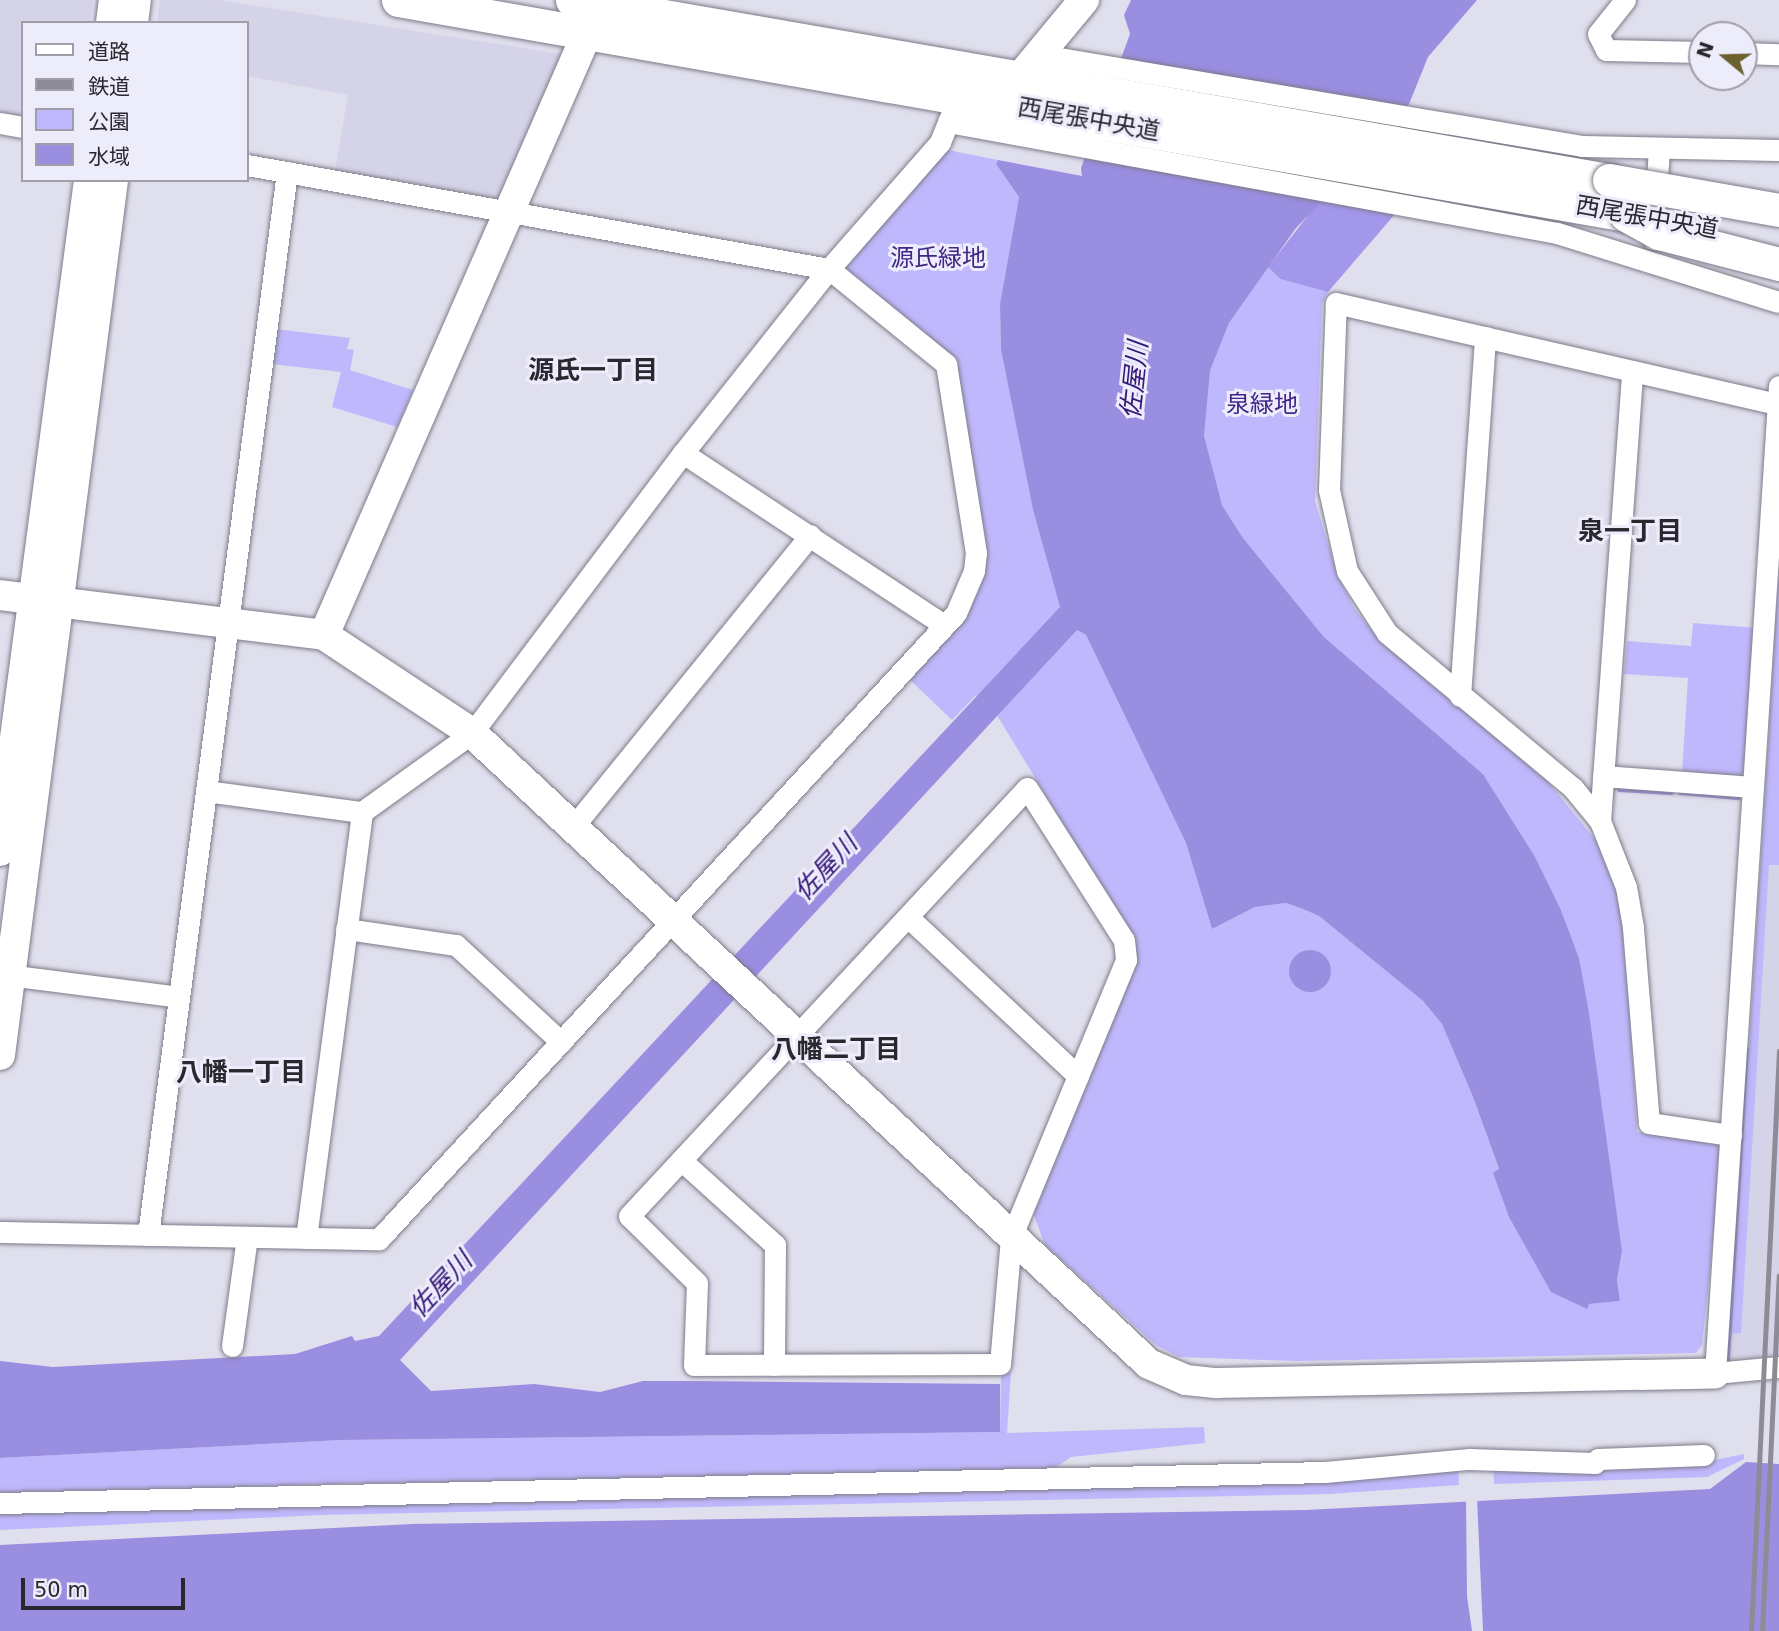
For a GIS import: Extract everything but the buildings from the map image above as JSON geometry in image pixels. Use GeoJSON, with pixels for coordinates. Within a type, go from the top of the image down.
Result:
{"type":"FeatureCollection","features":[{"type":"Feature","properties":{"kind":"main road","name":"西尾張中央道"},"geometry":{"type":"LineString","coordinates":[[398,0],[590,9],[1043,77],[1779,210]]}},
{"type":"Feature","properties":{"kind":"main road","name":"西尾張中央道"},"geometry":{"type":"LineString","coordinates":[[590,9],[953,110],[1043,77]]}},
{"type":"Feature","properties":{"kind":"main road","name":"西尾張中央道"},"geometry":{"type":"LineString","coordinates":[[1387,140],[1626,215],[1779,242]]}},
{"type":"Feature","properties":{"kind":"main road"},"geometry":{"type":"LineString","coordinates":[[1609,180],[1724,180],[1779,187]]}},
{"type":"Feature","properties":{"kind":"main road"},"geometry":{"type":"LineString","coordinates":[[1626,215],[1659,233],[1779,264]]}},
{"type":"Feature","properties":{"kind":"street"},"geometry":{"type":"LineString","coordinates":[[111,21],[114,0]]}},
{"type":"Feature","properties":{"kind":"street"},"geometry":{"type":"LineString","coordinates":[[133,21],[136,0]]}},
{"type":"Feature","properties":{"kind":"street"},"geometry":{"type":"LineString","coordinates":[[1043,77],[1084,0]]}},
{"type":"Feature","properties":{"kind":"street"},"geometry":{"type":"LineString","coordinates":[[1625,0],[1598,34],[1606,50],[1688,52]]}},
{"type":"Feature","properties":{"kind":"street"},"geometry":{"type":"LineString","coordinates":[[324,635],[508,213],[590,9]]}},
{"type":"Feature","properties":{"kind":"street"},"geometry":{"type":"LineString","coordinates":[[1758,53],[1779,54]]}},
{"type":"Feature","properties":{"kind":"street"},"geometry":{"type":"LineString","coordinates":[[206,791],[362,812],[472,733],[683,453],[829,269],[940,142],[953,110],[1016,137],[1557,233],[1779,302]]}},
{"type":"Feature","properties":{"kind":"street"},"geometry":{"type":"LineString","coordinates":[[0,123],[21,127]]}},
{"type":"Feature","properties":{"kind":"street"},"geometry":{"type":"LineString","coordinates":[[1387,140],[1779,150]]}},
{"type":"Feature","properties":{"kind":"street"},"geometry":{"type":"LineString","coordinates":[[1651,262],[1659,148]]}},
{"type":"Feature","properties":{"kind":"street"},"geometry":{"type":"LineString","coordinates":[[0,1232],[379,1239],[944,625],[968,590],[976,553],[946,364],[829,269],[248,165]]}},
{"type":"Feature","properties":{"kind":"street"},"geometry":{"type":"LineString","coordinates":[[148,1235],[287,172]]}},
{"type":"Feature","properties":{"kind":"street"},"geometry":{"type":"LineString","coordinates":[[0,1055],[5,974],[89,182]]}},
{"type":"Feature","properties":{"kind":"street"},"geometry":{"type":"LineString","coordinates":[[0,851],[46,601],[113,182]]}},
{"type":"Feature","properties":{"kind":"street"},"geometry":{"type":"LineString","coordinates":[[1715,1373],[1731,1135],[1754,787],[1778,395],[1632,371],[1336,303],[1329,490],[1347,571],[1387,633],[1573,788],[1600,821],[1626,887],[1633,927],[1648,1123],[1731,1135]]}},
{"type":"Feature","properties":{"kind":"street"},"geometry":{"type":"LineString","coordinates":[[1460,696],[1485,337]]}},
{"type":"Feature","properties":{"kind":"street"},"geometry":{"type":"LineString","coordinates":[[1600,821],[1632,371]]}},
{"type":"Feature","properties":{"kind":"street"},"geometry":{"type":"LineString","coordinates":[[683,453],[944,625]]}},
{"type":"Feature","properties":{"kind":"street"},"geometry":{"type":"LineString","coordinates":[[573,827],[810,535]]}},
{"type":"Feature","properties":{"kind":"street"},"geometry":{"type":"LineString","coordinates":[[0,595],[324,635],[472,733],[1149,1364],[1186,1380],[1216,1383],[1715,1373],[1779,1367]]}},
{"type":"Feature","properties":{"kind":"street"},"geometry":{"type":"LineString","coordinates":[[1603,776],[1754,787]]}},
{"type":"Feature","properties":{"kind":"street"},"geometry":{"type":"LineString","coordinates":[[1027,788],[1124,940],[1126,960],[1011,1238],[1000,1364],[694,1365],[697,1283],[629,1216],[797,1035],[1027,788]]}},
{"type":"Feature","properties":{"kind":"street"},"geometry":{"type":"LineString","coordinates":[[306,1238],[362,812]]}},
{"type":"Feature","properties":{"kind":"street"},"geometry":{"type":"LineString","coordinates":[[908,916],[1078,1076]]}},
{"type":"Feature","properties":{"kind":"street"},"geometry":{"type":"LineString","coordinates":[[346,929],[456,945],[561,1042]]}},
{"type":"Feature","properties":{"kind":"street"},"geometry":{"type":"LineString","coordinates":[[5,974],[179,997]]}},
{"type":"Feature","properties":{"kind":"street"},"geometry":{"type":"LineString","coordinates":[[681,1160],[775,1245],[774,1365]]}},
{"type":"Feature","properties":{"kind":"street"},"geometry":{"type":"LineString","coordinates":[[232,1346],[247,1237]]}},
{"type":"Feature","properties":{"kind":"street"},"geometry":{"type":"LineString","coordinates":[[0,1503],[1325,1472],[1456,1459],[1595,1463],[1598,1459],[1704,1455]]}},
{"type":"Feature","properties":{"kind":"shaded area"},"geometry":{"type":"Polygon","coordinates":[[[0,0],[93,0],[90,21],[21,21],[21,119],[0,115],[0,0]]]}},
{"type":"Feature","properties":{"kind":"shaded area"},"geometry":{"type":"Polygon","coordinates":[[[160,0],[220,0],[561,54],[500,195],[492,200],[335,172],[348,95],[248,76],[248,21],[157,21],[160,0]]]}},
{"type":"Feature","properties":{"kind":"shaded area"},"geometry":{"type":"Polygon","coordinates":[[[1319,201],[1395,214],[1328,292],[1280,279],[1268,267],[1319,201]]]}},
{"type":"Feature","properties":{"kind":"shaded area"},"geometry":{"type":"Polygon","coordinates":[[[1779,569],[1779,1359],[1729,1364],[1731,1334],[1779,569]]]}},
{"type":"Feature","properties":{"kind":"green space"},"geometry":{"type":"Polygon","coordinates":[[[948,150],[998,160],[996,164],[1019,197],[1000,304],[1001,350],[1033,510],[1060,607],[1077,630],[1086,635],[1186,843],[1212,929],[1255,907],[1286,903],[1319,916],[1423,1001],[1442,1024],[1473,1097],[1499,1170],[1509,1216],[1587,1308],[1588,1304],[1620,1301],[1617,1280],[1622,1251],[1579,958],[1534,855],[1483,774],[1324,637],[1243,538],[1222,505],[1211,472],[1204,436],[1205,403],[1210,371],[1229,323],[1268,267],[1280,279],[1328,292],[1322,304],[1315,501],[1337,574],[1354,608],[1382,643],[1537,768],[1597,842],[1617,893],[1625,933],[1637,1132],[1715,1143],[1723,1148],[1702,1345],[1696,1353],[1296,1361],[1179,1357],[1156,1345],[1045,1245],[1033,1213],[1135,959],[1131,935],[998,717],[976,695],[952,720],[909,679],[962,621],[977,594],[987,551],[954,358],[849,273],[846,261],[948,150]]]}},
{"type":"Feature","properties":{"kind":"green space"},"geometry":{"type":"Polygon","coordinates":[[[276,329],[350,338],[347,349],[354,350],[350,370],[413,390],[397,427],[332,407],[341,372],[271,364],[276,329]]]}},
{"type":"Feature","properties":{"kind":"green space"},"geometry":{"type":"Polygon","coordinates":[[[1779,569],[1779,865],[1769,865],[1741,1333],[1731,1334],[1779,569]]]}},
{"type":"Feature","properties":{"kind":"green space"},"geometry":{"type":"Polygon","coordinates":[[[1693,623],[1757,628],[1744,772],[1740,776],[1682,773],[1688,678],[1624,674],[1627,641],[1691,646],[1693,623]]]}},
{"type":"Feature","properties":{"kind":"green space"},"geometry":{"type":"Polygon","coordinates":[[[1001,1371],[1011,1372],[1007,1433],[1204,1427],[1205,1443],[1071,1457],[1049,1472],[332,1484],[0,1495],[0,1458],[341,1440],[1000,1432],[1001,1371]]]}},
{"type":"Feature","properties":{"kind":"green space"},"geometry":{"type":"Polygon","coordinates":[[[1744,1454],[1744,1459],[1707,1477],[1494,1484],[1493,1465],[1710,1461],[1744,1454]]]}},
{"type":"Feature","properties":{"kind":"green space"},"geometry":{"type":"Polygon","coordinates":[[[1458,1466],[1459,1485],[1329,1494],[321,1515],[0,1530],[0,1513],[1458,1466]]]}},
{"type":"Feature","properties":{"kind":"water","name":"佐屋川"},"geometry":{"type":"Polygon","coordinates":[[[1131,0],[1477,0],[1428,57],[1405,114],[1296,228],[1229,323],[1210,371],[1204,436],[1222,505],[1243,538],[1324,637],[1483,774],[1534,855],[1560,908],[1579,958],[1589,1013],[1622,1251],[1617,1280],[1620,1301],[1589,1304],[1587,1309],[1551,1292],[1509,1217],[1493,1173],[1499,1169],[1473,1097],[1442,1024],[1423,1001],[1319,916],[1286,903],[1255,907],[1212,929],[1186,843],[1086,635],[1077,630],[400,1360],[431,1391],[534,1384],[600,1392],[643,1381],[1000,1384],[1000,1432],[341,1440],[0,1458],[0,1361],[53,1367],[295,1354],[352,1336],[355,1341],[379,1336],[1060,607],[1033,510],[1001,350],[1000,304],[1019,197],[996,164],[998,160],[1082,176],[1081,168],[1130,34],[1124,15],[1131,0]]]}},
{"type":"Feature","properties":{"kind":"water"},"geometry":{"type":"Polygon","coordinates":[[[1310,950],[1325,956],[1331,971],[1325,986],[1310,992],[1295,986],[1289,971],[1295,956],[1310,950]]]}},
{"type":"Feature","properties":{"kind":"water"},"geometry":{"type":"Polygon","coordinates":[[[1746,1462],[1779,1464],[1779,1631],[0,1631],[0,1545],[412,1524],[1306,1510],[1710,1489],[1746,1462]]]}},
{"type":"Feature","properties":{"kind":"pier"},"geometry":{"type":"Polygon","coordinates":[[[1466,1498],[1477,1498],[1483,1631],[1472,1631],[1467,1596],[1466,1498]]]}},
{"type":"Feature","properties":{"kind":"waterway"},"geometry":{"type":"LineString","coordinates":[[1620,789],[1671,792]]}},
{"type":"Feature","properties":{"kind":"waterway"},"geometry":{"type":"LineString","coordinates":[[1681,792],[1738,797]]}},
{"type":"Feature","properties":{"kind":"waterway"},"geometry":{"type":"LineString","coordinates":[[1727,1359],[1746,1050]]}},
{"type":"Feature","properties":{"kind":"railway"},"geometry":{"type":"LineString","coordinates":[[1751,1631],[1779,1051]]}},
{"type":"Feature","properties":{"kind":"railway"},"geometry":{"type":"LineString","coordinates":[[1762,1631],[1779,1275]]}},
{"type":"Feature","properties":{"kind":"district","name":"源氏一丁目"},"geometry":{"type":"Point","coordinates":[593,371]}},
{"type":"Feature","properties":{"kind":"district","name":"泉一丁目"},"geometry":{"type":"Point","coordinates":[1630,532]}},
{"type":"Feature","properties":{"kind":"district","name":"八幡二丁目"},"geometry":{"type":"Point","coordinates":[836,1050]}},
{"type":"Feature","properties":{"kind":"district","name":"八幡一丁目"},"geometry":{"type":"Point","coordinates":[241,1073]}},
{"type":"Feature","properties":{"kind":"park label","name":"源氏緑地"},"geometry":{"type":"Point","coordinates":[938,259]}},
{"type":"Feature","properties":{"kind":"park label","name":"泉緑地"},"geometry":{"type":"Point","coordinates":[1262,405]}}]}
